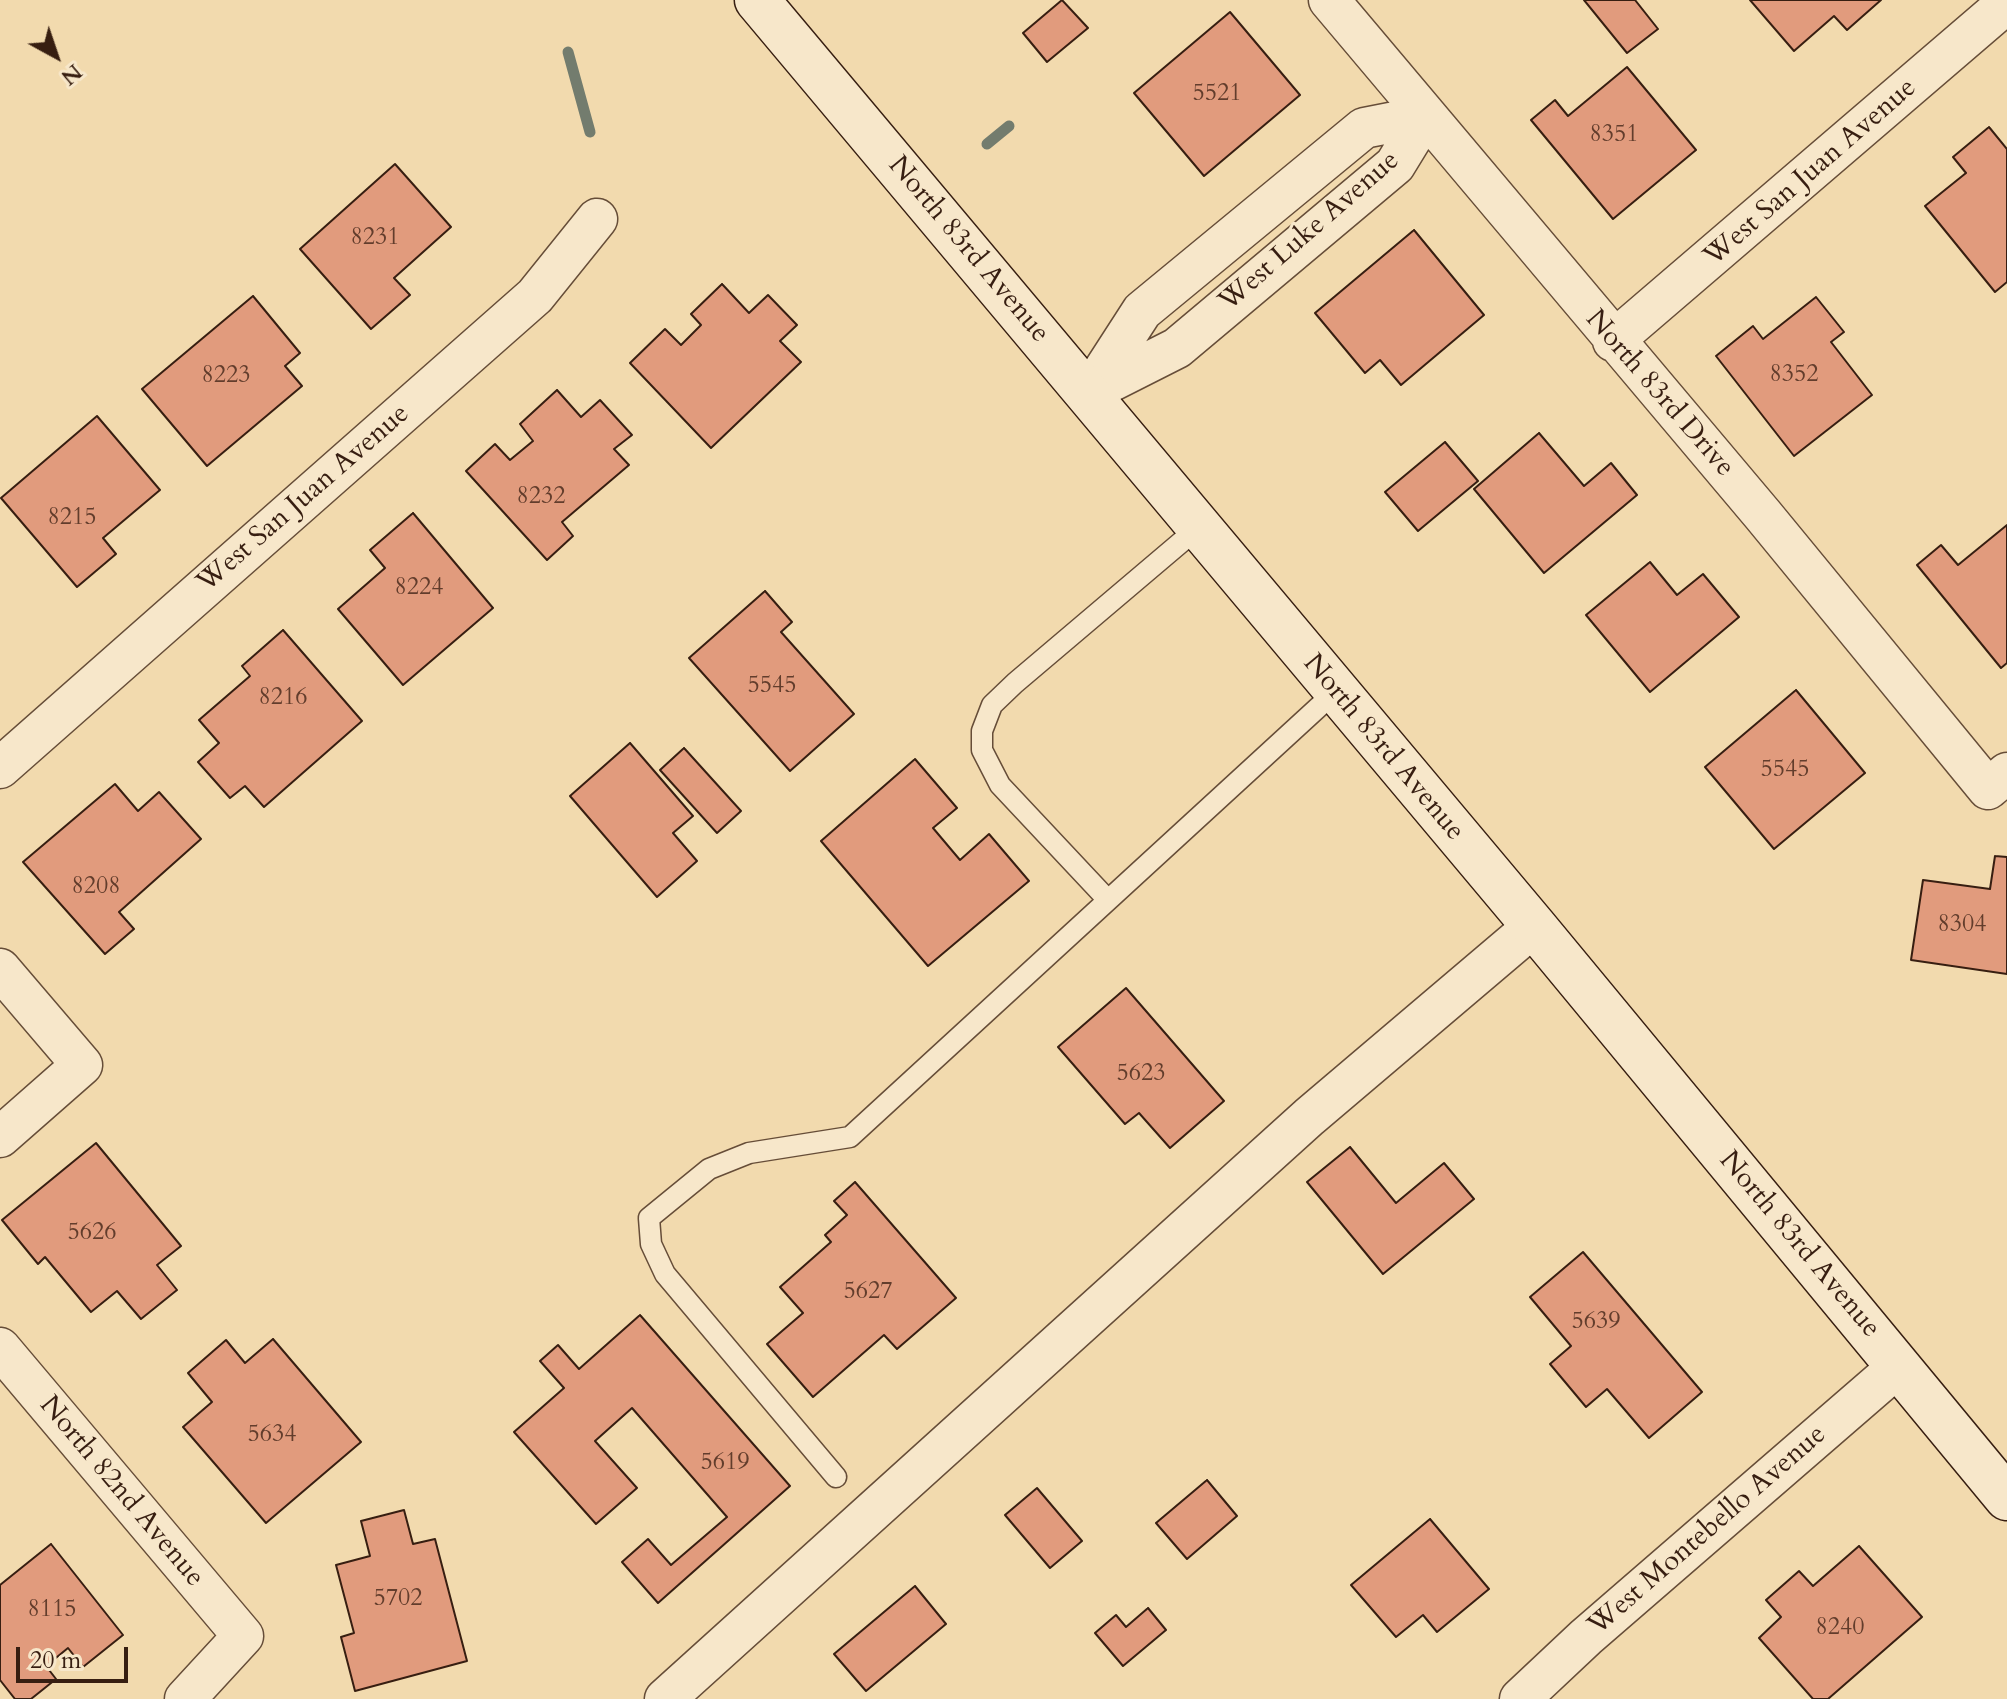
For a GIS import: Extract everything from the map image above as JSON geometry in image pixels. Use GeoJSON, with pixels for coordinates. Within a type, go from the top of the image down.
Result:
{"type":"FeatureCollection","features":[{"type":"Feature","properties":{"kind":"main road","name":"North 83rd Avenue"},"geometry":{"type":"LineString","coordinates":[[757,0],[1534,926],[2007,1498]]}},
{"type":"Feature","properties":{"kind":"street","name":"North 83rd Drive"},"geometry":{"type":"LineString","coordinates":[[1329,0],[1613,341],[1998,781]]}},
{"type":"Feature","properties":{"kind":"street","name":"West San Juan Avenue"},"geometry":{"type":"LineString","coordinates":[[1613,341],[2007,3]]}},
{"type":"Feature","properties":{"kind":"street","name":"West Luke Avenue"},"geometry":{"type":"LineString","coordinates":[[1089,393],[1142,311],[1364,128],[1425,116]]}},
{"type":"Feature","properties":{"kind":"street","name":"West San Juan Avenue"},"geometry":{"type":"LineString","coordinates":[[0,768],[535,296],[597,219]]}},
{"type":"Feature","properties":{"kind":"street"},"geometry":{"type":"LineString","coordinates":[[665,1699],[1309,1117],[1534,926]]}},
{"type":"Feature","properties":{"kind":"street"},"geometry":{"type":"LineString","coordinates":[[0,969],[82,1065],[0,1137]]}},
{"type":"Feature","properties":{"kind":"street","name":"North 82nd Avenue"},"geometry":{"type":"LineString","coordinates":[[0,1348],[243,1636],[185,1699]]}},
{"type":"Feature","properties":{"kind":"street","name":"West Montebello Avenue"},"geometry":{"type":"LineString","coordinates":[[1520,1699],[1586,1637],[1899,1366]]}},
{"type":"Feature","properties":{"kind":"lane"},"geometry":{"type":"LineString","coordinates":[[1107,899],[1000,785],[982,750],[982,731],[992,705],[1199,527]]}},
{"type":"Feature","properties":{"kind":"lane"},"geometry":{"type":"LineString","coordinates":[[836,1477],[665,1274],[651,1244],[649,1218],[673,1195],[722,1164],[749,1153],[850,1137],[1335,692]]}},
{"type":"Feature","properties":{"kind":"building"},"geometry":{"type":"Polygon","coordinates":[[[1062,0],[1088,28],[1047,62],[1023,33],[1062,0]]]}},
{"type":"Feature","properties":{"kind":"building"},"geometry":{"type":"Polygon","coordinates":[[[1584,0],[1635,0],[1658,29],[1627,53],[1584,0]]]}},
{"type":"Feature","properties":{"kind":"building"},"geometry":{"type":"Polygon","coordinates":[[[1750,0],[1881,0],[1847,30],[1834,16],[1794,51],[1750,0]]]}},
{"type":"Feature","properties":{"kind":"building"},"geometry":{"type":"Polygon","coordinates":[[[1230,12],[1300,95],[1204,176],[1134,93],[1230,12]]]}},
{"type":"Feature","properties":{"kind":"building"},"geometry":{"type":"Polygon","coordinates":[[[1627,67],[1696,150],[1613,219],[1531,120],[1555,100],[1568,116],[1627,67]]]}},
{"type":"Feature","properties":{"kind":"building"},"geometry":{"type":"Polygon","coordinates":[[[1989,127],[2007,149],[2007,282],[1995,292],[1925,206],[1966,173],[1953,157],[1989,127]]]}},
{"type":"Feature","properties":{"kind":"building"},"geometry":{"type":"Polygon","coordinates":[[[395,164],[451,227],[394,278],[410,295],[371,329],[300,249],[395,164]]]}},
{"type":"Feature","properties":{"kind":"building"},"geometry":{"type":"Polygon","coordinates":[[[1414,230],[1484,315],[1401,385],[1380,360],[1365,373],[1315,313],[1414,230]]]}},
{"type":"Feature","properties":{"kind":"building"},"geometry":{"type":"Polygon","coordinates":[[[722,284],[749,313],[768,295],[797,325],[780,341],[801,362],[711,448],[630,363],[665,329],[681,345],[701,325],[691,314],[722,284]]]}},
{"type":"Feature","properties":{"kind":"building"},"geometry":{"type":"Polygon","coordinates":[[[253,296],[300,353],[285,366],[302,386],[207,466],[142,389],[253,296]]]}},
{"type":"Feature","properties":{"kind":"building"},"geometry":{"type":"Polygon","coordinates":[[[1816,297],[1844,332],[1831,342],[1872,395],[1794,456],[1716,356],[1753,326],[1763,339],[1816,297]]]}},
{"type":"Feature","properties":{"kind":"building"},"geometry":{"type":"Polygon","coordinates":[[[557,390],[581,417],[600,400],[632,435],[614,449],[629,465],[562,522],[573,536],[547,560],[466,471],[495,444],[510,460],[533,441],[520,424],[557,390]]]}},
{"type":"Feature","properties":{"kind":"building"},"geometry":{"type":"Polygon","coordinates":[[[97,416],[160,490],[103,538],[116,554],[77,587],[1,498],[97,416]]]}},
{"type":"Feature","properties":{"kind":"building"},"geometry":{"type":"Polygon","coordinates":[[[1539,433],[1584,486],[1611,463],[1637,495],[1544,573],[1474,489],[1539,433]]]}},
{"type":"Feature","properties":{"kind":"building"},"geometry":{"type":"Polygon","coordinates":[[[1445,442],[1478,481],[1418,531],[1385,492],[1445,442]]]}},
{"type":"Feature","properties":{"kind":"building"},"geometry":{"type":"Polygon","coordinates":[[[413,513],[493,608],[403,685],[338,609],[385,568],[370,550],[413,513]]]}},
{"type":"Feature","properties":{"kind":"building"},"geometry":{"type":"Polygon","coordinates":[[[2007,525],[2007,663],[2001,668],[1917,565],[1941,545],[1958,565],[2007,525]]]}},
{"type":"Feature","properties":{"kind":"building"},"geometry":{"type":"Polygon","coordinates":[[[1650,562],[1677,595],[1703,574],[1739,617],[1650,692],[1586,615],[1650,562]]]}},
{"type":"Feature","properties":{"kind":"building"},"geometry":{"type":"Polygon","coordinates":[[[765,591],[792,622],[781,632],[854,714],[790,771],[689,658],[765,591]]]}},
{"type":"Feature","properties":{"kind":"building"},"geometry":{"type":"Polygon","coordinates":[[[283,630],[362,721],[264,807],[245,786],[230,798],[198,762],[219,743],[199,720],[250,676],[242,666],[283,630]]]}},
{"type":"Feature","properties":{"kind":"building"},"geometry":{"type":"Polygon","coordinates":[[[1796,690],[1865,773],[1774,849],[1705,767],[1796,690]]]}},
{"type":"Feature","properties":{"kind":"building"},"geometry":{"type":"Polygon","coordinates":[[[630,743],[693,816],[673,833],[697,861],[657,897],[570,796],[630,743]]]}},
{"type":"Feature","properties":{"kind":"building"},"geometry":{"type":"Polygon","coordinates":[[[684,748],[741,811],[717,833],[660,770],[684,748]]]}},
{"type":"Feature","properties":{"kind":"building"},"geometry":{"type":"Polygon","coordinates":[[[915,759],[957,808],[933,828],[960,860],[989,834],[1029,881],[928,966],[821,841],[915,759]]]}},
{"type":"Feature","properties":{"kind":"building"},"geometry":{"type":"Polygon","coordinates":[[[115,784],[138,811],[159,792],[201,839],[119,912],[134,929],[105,954],[23,862],[115,784]]]}},
{"type":"Feature","properties":{"kind":"building"},"geometry":{"type":"Polygon","coordinates":[[[1995,856],[2007,857],[2007,974],[1911,960],[1923,880],[1990,889],[1995,856]]]}},
{"type":"Feature","properties":{"kind":"building"},"geometry":{"type":"Polygon","coordinates":[[[1126,988],[1224,1101],[1170,1148],[1139,1113],[1125,1124],[1058,1047],[1126,988]]]}},
{"type":"Feature","properties":{"kind":"building"},"geometry":{"type":"Polygon","coordinates":[[[96,1143],[181,1246],[157,1265],[177,1290],[141,1319],[117,1291],[91,1312],[45,1257],[38,1264],[2,1220],[96,1143]]]}},
{"type":"Feature","properties":{"kind":"building"},"geometry":{"type":"Polygon","coordinates":[[[1350,1147],[1396,1203],[1444,1163],[1474,1199],[1383,1274],[1307,1182],[1350,1147]]]}},
{"type":"Feature","properties":{"kind":"building"},"geometry":{"type":"Polygon","coordinates":[[[855,1182],[956,1298],[897,1349],[884,1335],[813,1397],[767,1344],[803,1313],[780,1287],[831,1242],[825,1235],[847,1215],[834,1201],[855,1182]]]}},
{"type":"Feature","properties":{"kind":"building"},"geometry":{"type":"Polygon","coordinates":[[[1583,1252],[1702,1392],[1649,1438],[1607,1389],[1586,1407],[1550,1364],[1571,1346],[1530,1297],[1583,1252]]]}},
{"type":"Feature","properties":{"kind":"building"},"geometry":{"type":"Polygon","coordinates":[[[640,1315],[790,1486],[658,1603],[622,1562],[648,1539],[671,1565],[727,1517],[632,1408],[595,1441],[637,1488],[596,1524],[514,1432],[564,1388],[540,1361],[558,1345],[579,1369],[640,1315]]]}},
{"type":"Feature","properties":{"kind":"building"},"geometry":{"type":"Polygon","coordinates":[[[273,1339],[361,1442],[266,1523],[183,1427],[212,1402],[188,1373],[226,1340],[245,1363],[273,1339]]]}},
{"type":"Feature","properties":{"kind":"building"},"geometry":{"type":"Polygon","coordinates":[[[1207,1480],[1237,1516],[1187,1559],[1156,1523],[1207,1480]]]}},
{"type":"Feature","properties":{"kind":"building"},"geometry":{"type":"Polygon","coordinates":[[[1037,1488],[1082,1541],[1050,1568],[1005,1515],[1037,1488]]]}},
{"type":"Feature","properties":{"kind":"building"},"geometry":{"type":"Polygon","coordinates":[[[404,1510],[413,1544],[435,1539],[467,1661],[355,1691],[341,1637],[354,1633],[336,1565],[370,1556],[361,1521],[404,1510]]]}},
{"type":"Feature","properties":{"kind":"building"},"geometry":{"type":"Polygon","coordinates":[[[1430,1519],[1489,1589],[1437,1632],[1423,1615],[1396,1637],[1351,1585],[1430,1519]]]}},
{"type":"Feature","properties":{"kind":"building"},"geometry":{"type":"Polygon","coordinates":[[[51,1544],[123,1635],[83,1667],[68,1648],[46,1666],[56,1679],[31,1699],[15,1699],[0,1680],[0,1585],[51,1544]]]}},
{"type":"Feature","properties":{"kind":"building"},"geometry":{"type":"Polygon","coordinates":[[[1859,1546],[1922,1617],[1828,1699],[1813,1699],[1759,1638],[1781,1617],[1766,1600],[1799,1571],[1813,1586],[1859,1546]]]}},
{"type":"Feature","properties":{"kind":"building"},"geometry":{"type":"Polygon","coordinates":[[[915,1586],[946,1624],[866,1691],[834,1654],[915,1586]]]}},
{"type":"Feature","properties":{"kind":"building"},"geometry":{"type":"Polygon","coordinates":[[[1148,1608],[1166,1630],[1123,1666],[1095,1633],[1116,1615],[1126,1627],[1148,1608]]]}},
{"type":"Feature","properties":{"kind":"waterway"},"geometry":{"type":"LineString","coordinates":[[568,52],[590,132]]}},
{"type":"Feature","properties":{"kind":"waterway"},"geometry":{"type":"LineString","coordinates":[[987,144],[1009,126]]}}]}
